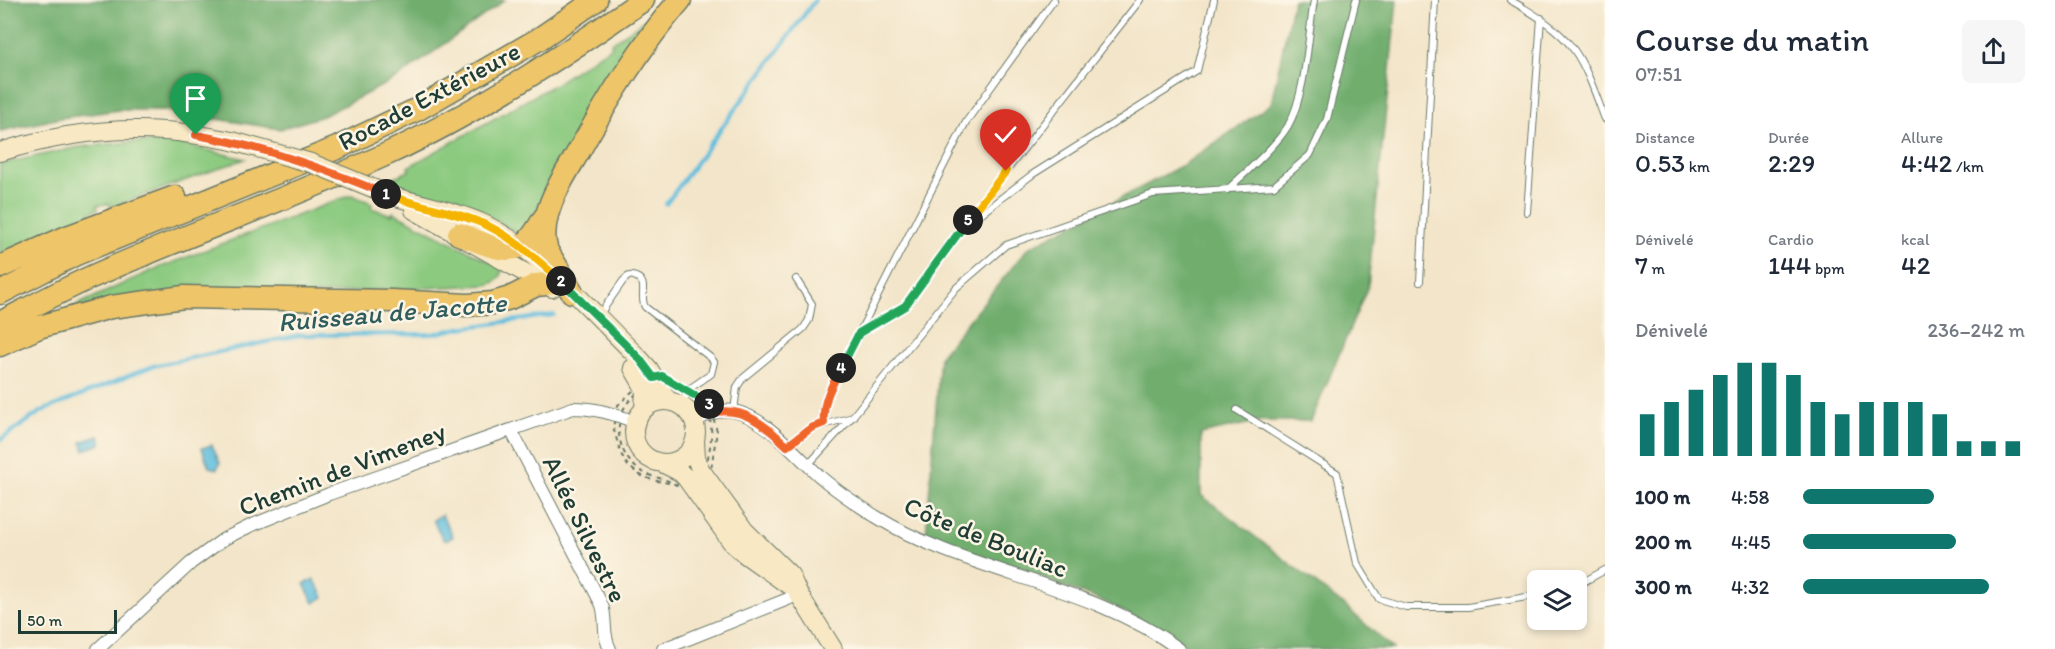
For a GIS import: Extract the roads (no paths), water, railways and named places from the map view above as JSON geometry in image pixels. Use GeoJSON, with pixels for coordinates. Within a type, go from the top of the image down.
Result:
{"type":"FeatureCollection","features":[{"type":"Feature","properties":{"kind":"highway"},"geometry":{"type":"LineString","coordinates":[[0,292],[76,254],[337,148],[420,108],[539,39],[596,0]]}},
{"type":"Feature","properties":{"kind":"highway","name":"Rocade Extérieure"},"geometry":{"type":"LineString","coordinates":[[0,323],[88,279],[389,153],[490,100],[557,59],[643,0]]}},
{"type":"Feature","properties":{"kind":"highway"},"geometry":{"type":"LineString","coordinates":[[459,234],[505,250],[521,247],[529,240],[547,214],[593,126],[663,20],[680,0]]}},
{"type":"Feature","properties":{"kind":"highway"},"geometry":{"type":"LineString","coordinates":[[0,267],[67,237],[202,187],[232,190]]}},
{"type":"Feature","properties":{"kind":"highway"},"geometry":{"type":"LineString","coordinates":[[547,214],[544,245],[572,291]]}},
{"type":"Feature","properties":{"kind":"highway"},"geometry":{"type":"LineString","coordinates":[[0,345],[39,327],[111,307],[184,297],[468,304],[501,301],[527,288],[546,284]]}},
{"type":"Feature","properties":{"kind":"street"},"geometry":{"type":"LineString","coordinates":[[0,152],[62,137],[126,129],[164,130],[232,141],[311,164],[392,196],[481,222],[521,247],[572,291],[639,358],[649,381],[634,441],[638,450],[645,458],[697,479],[745,531],[759,555],[789,575],[832,649]]}},
{"type":"Feature","properties":{"kind":"street"},"geometry":{"type":"LineString","coordinates":[[392,196],[423,216],[546,284],[577,308],[649,381],[678,398],[694,421],[697,479]]}},
{"type":"Feature","properties":{"kind":"street"},"geometry":{"type":"LineString","coordinates":[[639,415],[658,401],[678,398]]}},
{"type":"Feature","properties":{"kind":"street","name":"Chemin de Vimeney"},"geometry":{"type":"LineString","coordinates":[[98,649],[191,563],[224,539],[250,526],[329,494],[573,408],[591,408],[616,414],[639,415]]}},
{"type":"Feature","properties":{"kind":"street"},"geometry":{"type":"LineString","coordinates":[[694,421],[712,413],[734,411]]}},
{"type":"Feature","properties":{"kind":"street","name":"Côte de Bouliac"},"geometry":{"type":"LineString","coordinates":[[734,411],[757,421],[837,491],[898,529],[942,548],[1046,585],[1123,616],[1179,649]]}},
{"type":"Feature","properties":{"kind":"street","name":"Allée Silvestre"},"geometry":{"type":"LineString","coordinates":[[511,430],[602,605],[605,617],[604,638],[610,649]]}},
{"type":"Feature","properties":{"kind":"street"},"geometry":{"type":"LineString","coordinates":[[664,464],[684,458],[695,441]]}},
{"type":"Feature","properties":{"kind":"street"},"geometry":{"type":"LineString","coordinates":[[663,649],[798,593]]}},
{"type":"Feature","properties":{"kind":"lane"},"geometry":{"type":"LineString","coordinates":[[824,423],[826,398],[966,122],[1054,0]]}},
{"type":"Feature","properties":{"kind":"lane"},"geometry":{"type":"LineString","coordinates":[[859,333],[905,306],[962,228],[1140,0]]}},
{"type":"Feature","properties":{"kind":"lane"},"geometry":{"type":"LineString","coordinates":[[962,228],[1033,174],[1197,71],[1214,0]]}},
{"type":"Feature","properties":{"kind":"lane"},"geometry":{"type":"LineString","coordinates":[[1227,190],[1264,155],[1288,127],[1300,93],[1314,0]]}},
{"type":"Feature","properties":{"kind":"lane"},"geometry":{"type":"LineString","coordinates":[[808,465],[853,416],[956,288],[1006,245],[1153,194],[1274,186],[1310,155],[1327,119],[1356,0]]}},
{"type":"Feature","properties":{"kind":"lane"},"geometry":{"type":"LineString","coordinates":[[1420,282],[1435,0]]}},
{"type":"Feature","properties":{"kind":"lane"},"geometry":{"type":"LineString","coordinates":[[1510,0],[1541,18],[1573,48],[1590,79],[1605,119]]}},
{"type":"Feature","properties":{"kind":"lane"},"geometry":{"type":"LineString","coordinates":[[1527,212],[1541,18]]}},
{"type":"Feature","properties":{"kind":"lane"},"geometry":{"type":"LineString","coordinates":[[598,317],[627,277],[633,275],[641,279],[643,283],[642,303],[645,307],[714,362],[711,374],[678,398]]}},
{"type":"Feature","properties":{"kind":"lane"},"geometry":{"type":"LineString","coordinates":[[734,411],[737,387],[743,378],[803,329],[810,320],[812,304],[796,279]]}},
{"type":"Feature","properties":{"kind":"lane"},"geometry":{"type":"LineString","coordinates":[[1237,410],[1337,473],[1357,563],[1379,599],[1406,607],[1468,607],[1527,597]]}},
{"type":"Feature","properties":{"kind":"lane"},"geometry":{"type":"LineString","coordinates":[[787,446],[811,428],[853,416]]}},
{"type":"Feature","properties":{"kind":"lane"},"geometry":{"type":"LineString","coordinates":[[1587,580],[1605,570]]}},
{"type":"Feature","properties":{"kind":"water"},"geometry":{"type":"Polygon","coordinates":[[[99,436],[101,444],[84,450],[81,442],[99,436]]]}},
{"type":"Feature","properties":{"kind":"water"},"geometry":{"type":"Polygon","coordinates":[[[212,445],[220,463],[217,469],[209,467],[202,448],[212,445]]]}},
{"type":"Feature","properties":{"kind":"water"},"geometry":{"type":"Polygon","coordinates":[[[442,515],[453,537],[444,541],[433,520],[442,515]]]}},
{"type":"Feature","properties":{"kind":"water"},"geometry":{"type":"Polygon","coordinates":[[[314,579],[324,597],[314,603],[304,584],[314,579]]]}},
{"type":"Feature","properties":{"kind":"waterway","name":"Ruisseau de Jacotte"},"geometry":{"type":"LineString","coordinates":[[666,204],[815,0]]}},
{"type":"Feature","properties":{"kind":"waterway","name":"Ruisseau de Jacotte"},"geometry":{"type":"LineString","coordinates":[[0,440],[42,411],[153,366],[300,335],[432,334],[554,315]]}}]}
